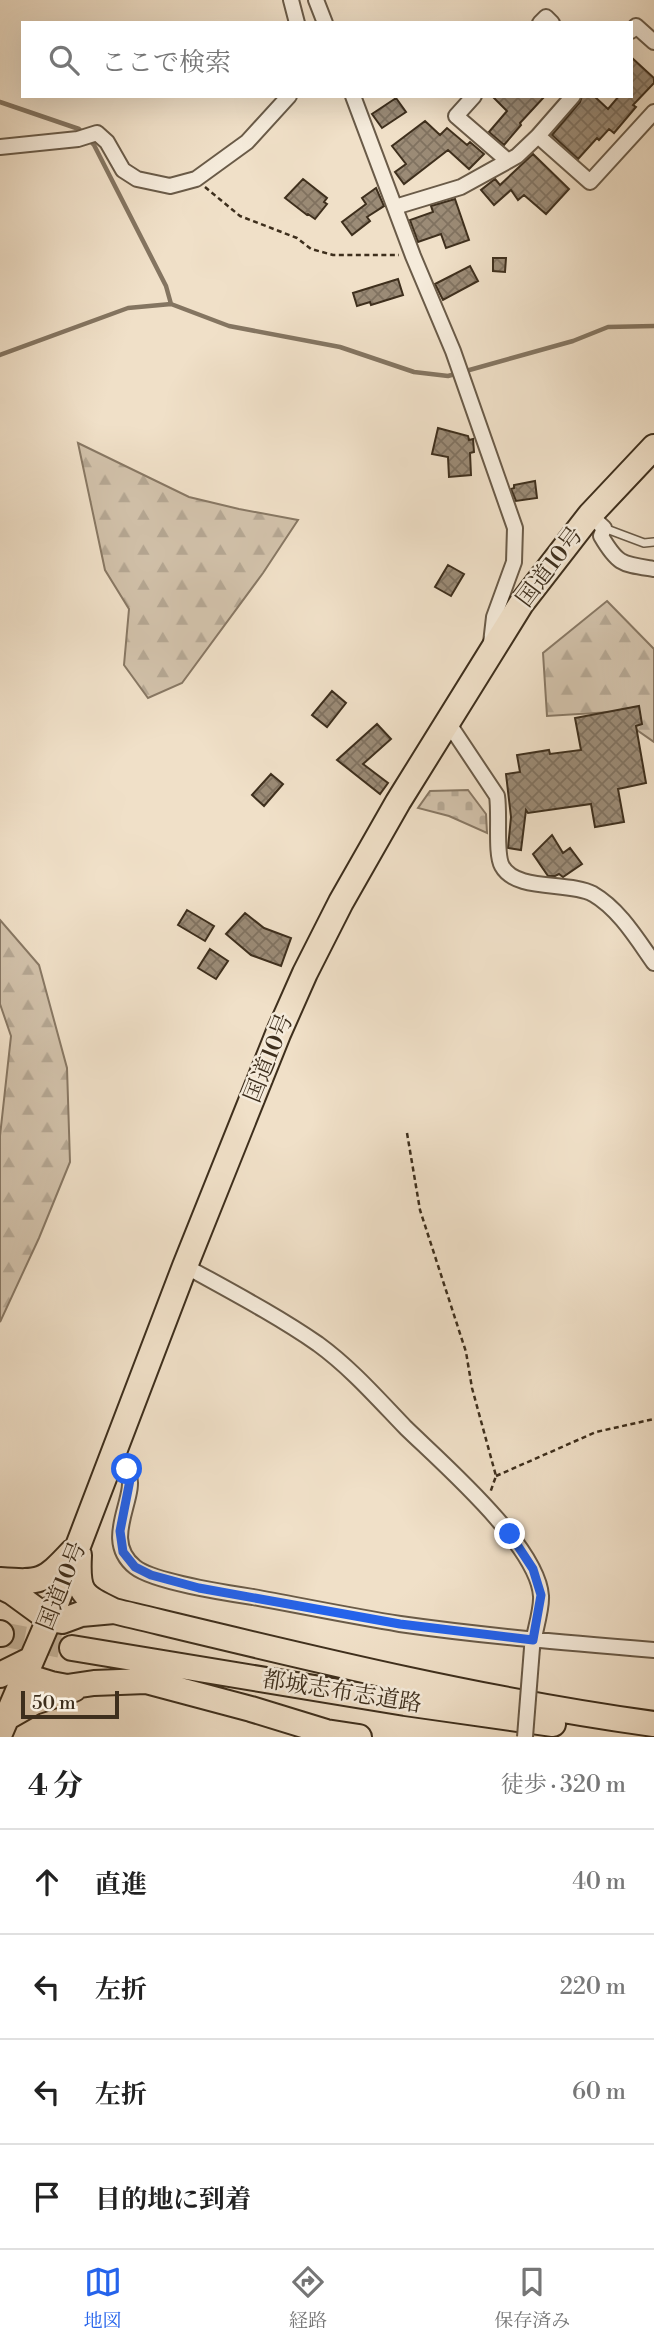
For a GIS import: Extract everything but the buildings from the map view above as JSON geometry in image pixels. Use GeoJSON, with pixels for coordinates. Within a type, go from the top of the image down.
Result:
{"type":"FeatureCollection","features":[{"type":"Feature","properties":{"kind":"highway","name":"国道10号"},"geometry":{"type":"LineString","coordinates":[[3,1725],[80,1544],[185,1266],[305,972],[385,824],[521,604],[597,521],[654,447]]}},
{"type":"Feature","properties":{"kind":"highway"},"geometry":{"type":"LineString","coordinates":[[0,1580],[32,1583],[51,1574],[80,1544]]}},
{"type":"Feature","properties":{"kind":"highway"},"geometry":{"type":"LineString","coordinates":[[80,1544],[78,1580],[84,1594],[114,1611],[358,1670],[598,1716],[654,1724]]}},
{"type":"Feature","properties":{"kind":"highway"},"geometry":{"type":"LineString","coordinates":[[0,1586],[49,1619],[62,1621],[81,1614],[114,1611]]}},
{"type":"Feature","properties":{"kind":"highway","name":"都城志布志道路"},"geometry":{"type":"LineString","coordinates":[[72,1648],[405,1703],[654,1736]]}},
{"type":"Feature","properties":{"kind":"highway"},"geometry":{"type":"LineString","coordinates":[[0,1675],[29,1667],[51,1684],[66,1686],[146,1681],[326,1732],[359,1737]]}},
{"type":"Feature","properties":{"kind":"highway"},"geometry":{"type":"LineString","coordinates":[[3,1725],[34,1702],[94,1683]]}},
{"type":"Feature","properties":{"kind":"street"},"geometry":{"type":"LineString","coordinates":[[291,0],[296,21]]}},
{"type":"Feature","properties":{"kind":"street"},"geometry":{"type":"LineString","coordinates":[[316,0],[324,21]]}},
{"type":"Feature","properties":{"kind":"street"},"geometry":{"type":"LineString","coordinates":[[633,29],[636,26],[654,42]]}},
{"type":"Feature","properties":{"kind":"street"},"geometry":{"type":"LineString","coordinates":[[0,147],[78,139],[97,133],[107,142],[123,170],[137,179],[170,186],[196,179],[247,142],[287,98]]}},
{"type":"Feature","properties":{"kind":"street"},"geometry":{"type":"LineString","coordinates":[[354,98],[413,256],[453,351],[515,528],[514,562],[494,617],[489,653]]}},
{"type":"Feature","properties":{"kind":"street"},"geometry":{"type":"LineString","coordinates":[[472,98],[456,116],[508,160]]}},
{"type":"Feature","properties":{"kind":"street"},"geometry":{"type":"LineString","coordinates":[[395,207],[461,187],[517,156],[571,98]]}},
{"type":"Feature","properties":{"kind":"street"},"geometry":{"type":"LineString","coordinates":[[538,136],[590,182],[654,112]]}},
{"type":"Feature","properties":{"kind":"street"},"geometry":{"type":"LineString","coordinates":[[597,521],[601,536],[613,556],[628,565],[654,569]]}},
{"type":"Feature","properties":{"kind":"street"},"geometry":{"type":"LineString","coordinates":[[447,721],[496,796],[502,867],[528,883],[581,889],[594,894],[614,910],[654,962]]}},
{"type":"Feature","properties":{"kind":"street"},"geometry":{"type":"LineString","coordinates":[[185,1266],[279,1320],[318,1345],[356,1375],[510,1534],[533,1569],[541,1595],[533,1644],[525,1737]]}},
{"type":"Feature","properties":{"kind":"street"},"geometry":{"type":"LineString","coordinates":[[113,1457],[127,1469],[130,1480],[120,1531],[123,1552],[135,1567],[151,1575],[199,1588],[400,1624],[533,1644],[654,1650]]}},
{"type":"Feature","properties":{"kind":"lane"},"geometry":{"type":"LineString","coordinates":[[597,521],[644,543],[654,542]]}},
{"type":"Feature","properties":{"kind":"path"},"geometry":{"type":"LineString","coordinates":[[196,179],[240,216],[287,233],[311,249],[333,255],[413,256]]}},
{"type":"Feature","properties":{"kind":"path"},"geometry":{"type":"LineString","coordinates":[[407,1133],[420,1210],[466,1352],[472,1388],[496,1476],[485,1506]]}},
{"type":"Feature","properties":{"kind":"path"},"geometry":{"type":"LineString","coordinates":[[496,1476],[596,1433],[654,1419]]}},
{"type":"Feature","properties":{"kind":"green space"},"geometry":{"type":"Polygon","coordinates":[[[78,443],[189,497],[298,520],[263,573],[182,683],[148,698],[124,665],[129,609],[105,570],[78,443]]]}},
{"type":"Feature","properties":{"kind":"green space"},"geometry":{"type":"Polygon","coordinates":[[[607,601],[654,649],[654,742],[611,712],[547,716],[543,653],[607,601]]]}},
{"type":"Feature","properties":{"kind":"green space"},"geometry":{"type":"Polygon","coordinates":[[[468,790],[486,814],[487,833],[449,816],[418,808],[430,791],[468,790]]]}},
{"type":"Feature","properties":{"kind":"green space"},"geometry":{"type":"Polygon","coordinates":[[[0,920],[39,965],[67,1068],[70,1162],[0,1322],[0,1136],[11,1036],[0,1004],[0,920]]]}},
{"type":"Feature","properties":{"kind":"waterway"},"geometry":{"type":"LineString","coordinates":[[0,102],[79,129],[94,145],[166,286],[171,304]]}},
{"type":"Feature","properties":{"kind":"waterway"},"geometry":{"type":"LineString","coordinates":[[0,355],[128,308],[171,304],[229,326],[340,347],[414,372],[448,376],[573,341],[608,327],[654,326]]}},
{"type":"Feature","properties":{"kind":"tunnel"},"geometry":{"type":"LineString","coordinates":[[1,1634],[72,1648]]}},
{"type":"Feature","properties":{"kind":"route"},"geometry":{"type":"LineString","coordinates":[[127,1469],[130,1480],[120,1531],[123,1552],[135,1567],[151,1575],[199,1588],[400,1624],[533,1640],[541,1595],[533,1569],[510,1534]]}}]}
